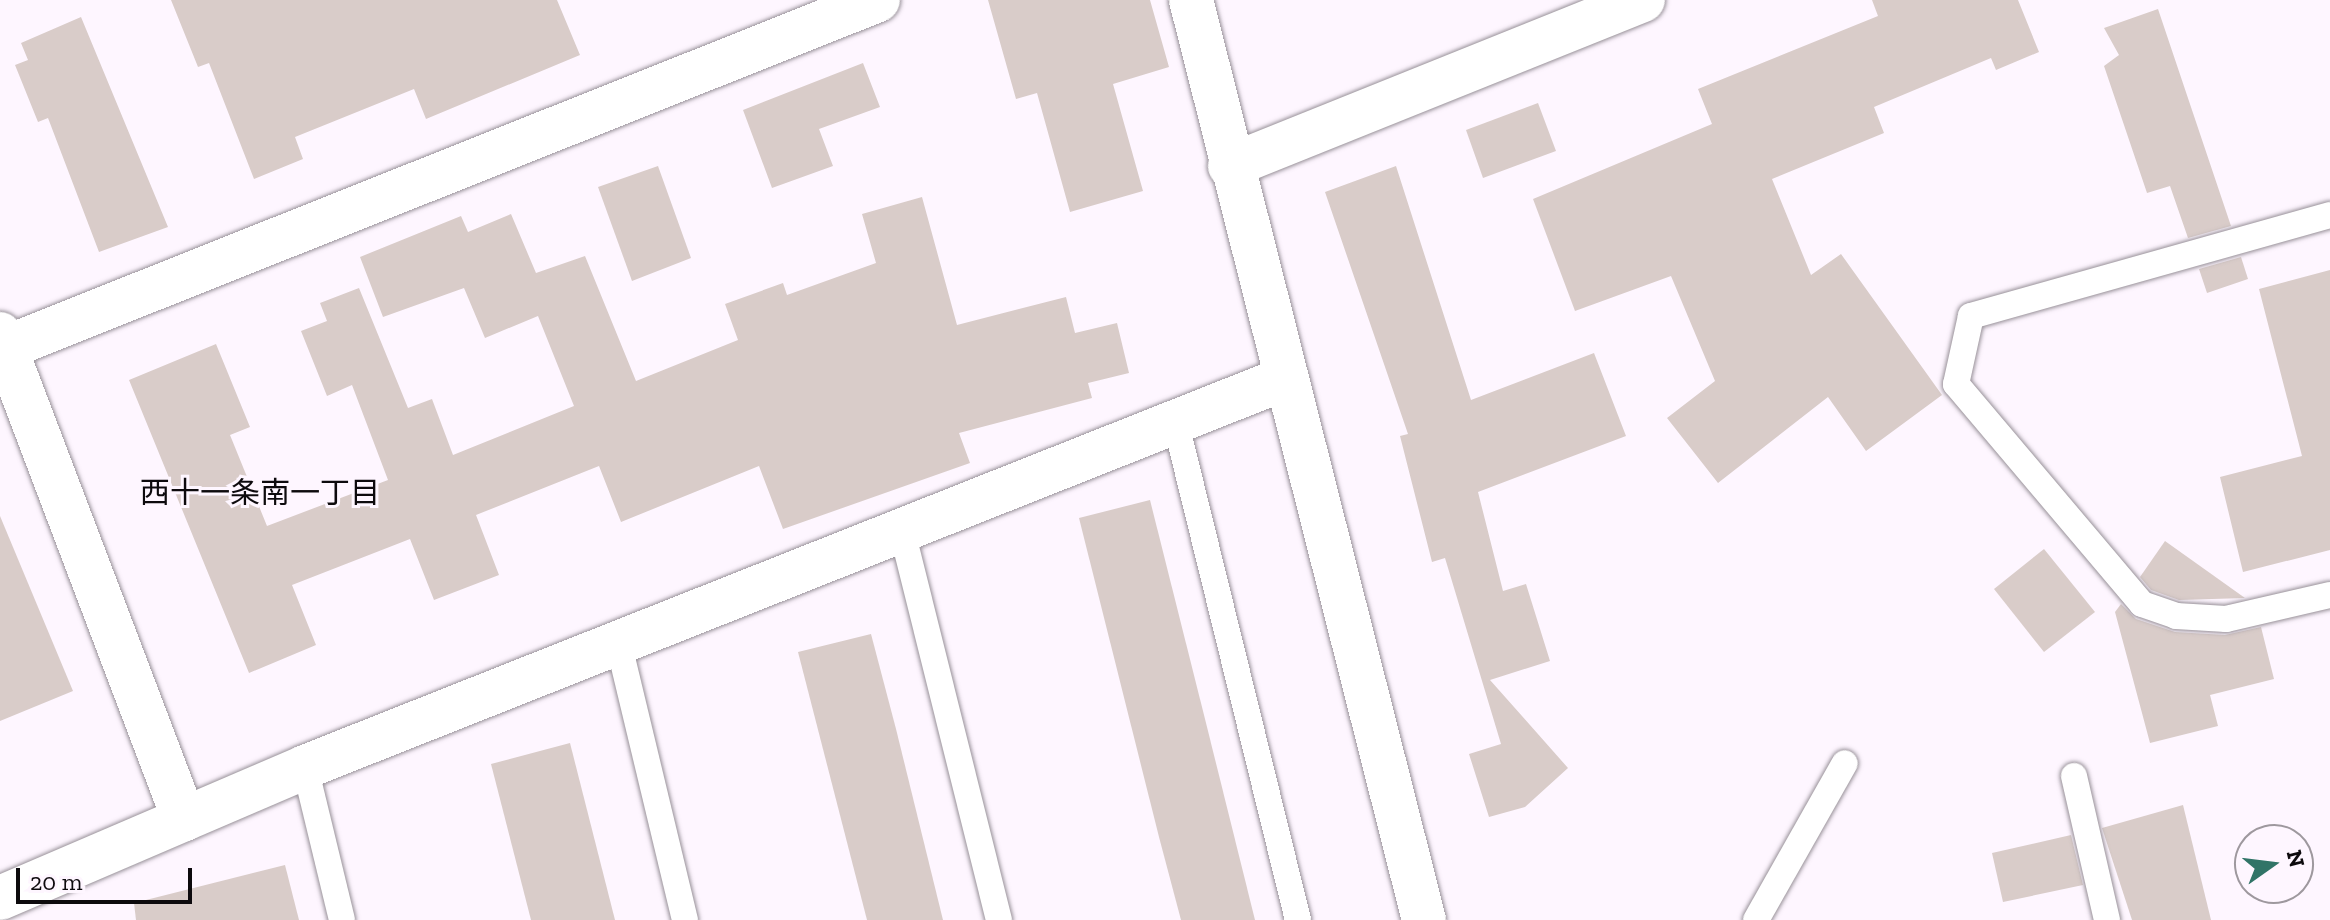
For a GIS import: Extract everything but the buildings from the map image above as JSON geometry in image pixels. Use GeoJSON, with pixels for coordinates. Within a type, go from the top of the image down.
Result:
{"type":"FeatureCollection","features":[{"type":"Feature","properties":{"kind":"street"},"geometry":{"type":"LineString","coordinates":[[184,819],[2,344],[878,0]]}},
{"type":"Feature","properties":{"kind":"street"},"geometry":{"type":"LineString","coordinates":[[1191,0],[1230,166],[1424,920]]}},
{"type":"Feature","properties":{"kind":"street"},"geometry":{"type":"LineString","coordinates":[[1230,166],[1643,0]]}},
{"type":"Feature","properties":{"kind":"street"},"geometry":{"type":"LineString","coordinates":[[0,898],[305,767],[901,527],[1286,378]]}},
{"type":"Feature","properties":{"kind":"lane"},"geometry":{"type":"LineString","coordinates":[[2330,215],[1971,316],[1956,384],[2142,604],[2176,616],[2226,619],[2330,595]]}},
{"type":"Feature","properties":{"kind":"lane"},"geometry":{"type":"LineString","coordinates":[[1175,420],[1298,920]]}},
{"type":"Feature","properties":{"kind":"lane"},"geometry":{"type":"LineString","coordinates":[[901,527],[999,920]]}},
{"type":"Feature","properties":{"kind":"lane"},"geometry":{"type":"LineString","coordinates":[[618,641],[685,920]]}},
{"type":"Feature","properties":{"kind":"lane"},"geometry":{"type":"LineString","coordinates":[[1756,920],[1845,763]]}},
{"type":"Feature","properties":{"kind":"lane"},"geometry":{"type":"LineString","coordinates":[[305,767],[342,920]]}},
{"type":"Feature","properties":{"kind":"lane"},"geometry":{"type":"LineString","coordinates":[[2074,776],[2107,920]]}},
{"type":"Feature","properties":{"kind":"district","name":"西十一条南一丁目"},"geometry":{"type":"Point","coordinates":[260,493]}}]}
